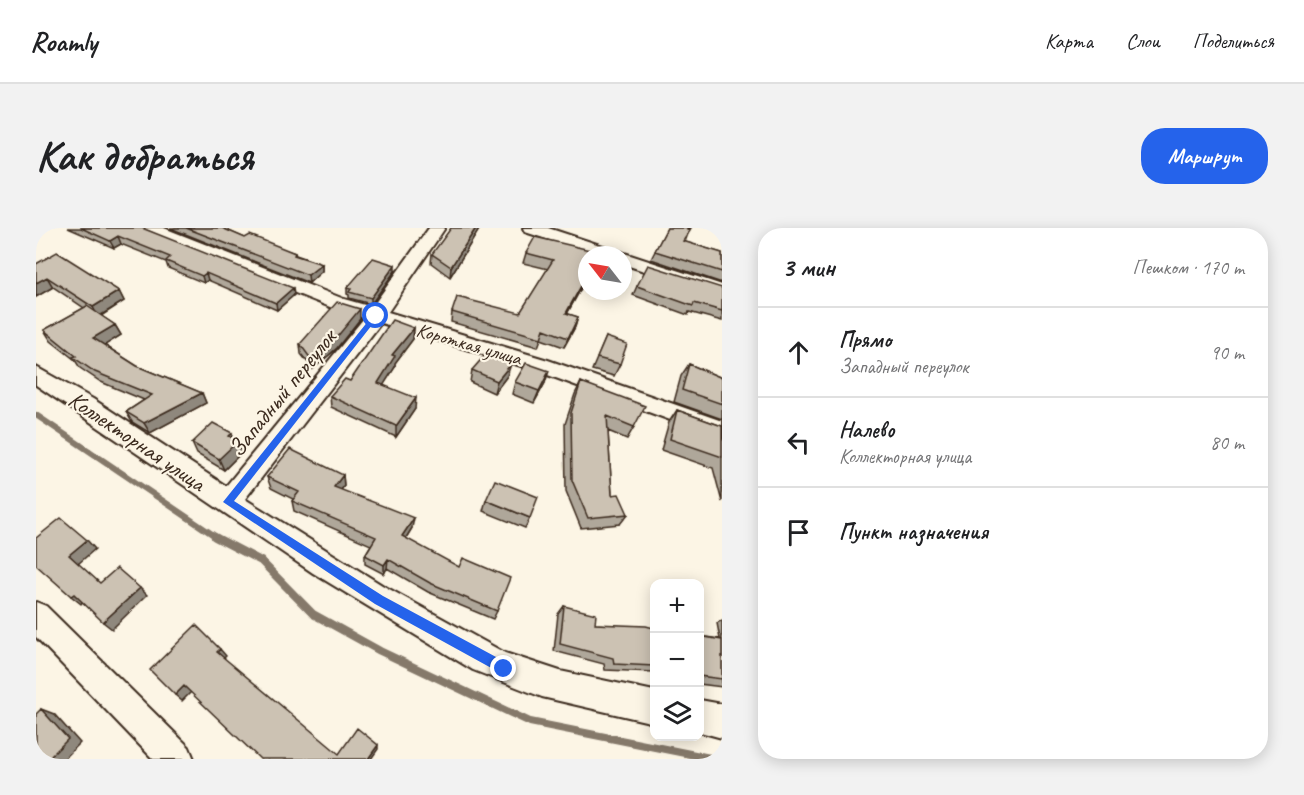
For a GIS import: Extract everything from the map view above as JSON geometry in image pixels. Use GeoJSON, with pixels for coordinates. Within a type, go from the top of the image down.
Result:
{"type":"FeatureCollection","features":[{"type":"Feature","properties":{"kind":"street","name":"Короткая улица"},"geometry":{"type":"LineString","coordinates":[[149,228],[337,303],[541,365],[722,430]]}},
{"type":"Feature","properties":{"kind":"street","name":"Западный переулок"},"geometry":{"type":"LineString","coordinates":[[228,502],[376,316],[437,228]]}},
{"type":"Feature","properties":{"kind":"street"},"geometry":{"type":"LineString","coordinates":[[531,228],[586,246]]}},
{"type":"Feature","properties":{"kind":"street"},"geometry":{"type":"LineString","coordinates":[[632,261],[722,291]]}},
{"type":"Feature","properties":{"kind":"street","name":"Коллекторная улица"},"geometry":{"type":"LineString","coordinates":[[36,375],[90,407],[228,502],[379,600],[504,669],[586,694],[650,706]]}},
{"type":"Feature","properties":{"kind":"street"},"geometry":{"type":"LineString","coordinates":[[36,616],[177,759]]}},
{"type":"Feature","properties":{"kind":"street"},"geometry":{"type":"LineString","coordinates":[[704,717],[722,721]]}},
{"type":"Feature","properties":{"kind":"building"},"geometry":{"type":"Polygon","coordinates":[[[81,228],[142,228],[293,288],[276,303],[206,273],[202,276],[166,261],[170,257],[118,236],[110,241],[81,228]]]}},
{"type":"Feature","properties":{"kind":"building"},"geometry":{"type":"Polygon","coordinates":[[[186,228],[222,228],[245,238],[250,235],[295,253],[294,255],[322,264],[308,275],[186,228]]]}},
{"type":"Feature","properties":{"kind":"building"},"geometry":{"type":"Polygon","coordinates":[[[451,228],[476,228],[451,267],[432,254],[451,228]]]}},
{"type":"Feature","properties":{"kind":"building"},"geometry":{"type":"Polygon","coordinates":[[[667,228],[689,228],[687,230],[690,231],[683,241],[722,253],[722,272],[655,251],[667,228]]]}},
{"type":"Feature","properties":{"kind":"building"},"geometry":{"type":"Polygon","coordinates":[[[535,237],[578,247],[578,291],[566,313],[578,317],[568,338],[544,329],[541,338],[452,312],[457,297],[520,313],[553,260],[526,253],[535,237]]]}},
{"type":"Feature","properties":{"kind":"building"},"geometry":{"type":"Polygon","coordinates":[[[57,252],[119,291],[93,307],[47,277],[36,283],[36,264],[57,252]]]}},
{"type":"Feature","properties":{"kind":"building"},"geometry":{"type":"Polygon","coordinates":[[[373,258],[395,265],[371,298],[349,292],[351,289],[347,288],[373,258]]]}},
{"type":"Feature","properties":{"kind":"building"},"geometry":{"type":"Polygon","coordinates":[[[648,265],[722,288],[722,311],[694,303],[693,306],[637,286],[648,265]]]}},
{"type":"Feature","properties":{"kind":"building"},"geometry":{"type":"Polygon","coordinates":[[[337,302],[360,309],[336,338],[311,359],[300,344],[337,302]]]}},
{"type":"Feature","properties":{"kind":"building"},"geometry":{"type":"Polygon","coordinates":[[[87,306],[115,325],[93,338],[137,366],[202,393],[144,423],[126,412],[152,395],[95,372],[73,357],[76,356],[44,330],[87,306]]]}},
{"type":"Feature","properties":{"kind":"building"},"geometry":{"type":"Polygon","coordinates":[[[392,320],[414,328],[392,355],[395,356],[378,383],[416,398],[396,426],[330,396],[345,379],[350,381],[392,320]]]}},
{"type":"Feature","properties":{"kind":"building"},"geometry":{"type":"Polygon","coordinates":[[[606,337],[627,344],[620,364],[597,358],[606,337]]]}},
{"type":"Feature","properties":{"kind":"building"},"geometry":{"type":"Polygon","coordinates":[[[486,354],[511,364],[497,381],[472,370],[486,354]]]}},
{"type":"Feature","properties":{"kind":"building"},"geometry":{"type":"Polygon","coordinates":[[[526,363],[549,371],[539,391],[515,382],[526,363]]]}},
{"type":"Feature","properties":{"kind":"building"},"geometry":{"type":"Polygon","coordinates":[[[689,364],[722,378],[722,404],[682,390],[689,364]]]}},
{"type":"Feature","properties":{"kind":"building"},"geometry":{"type":"Polygon","coordinates":[[[581,382],[645,406],[634,427],[607,416],[612,495],[619,494],[628,514],[588,518],[572,480],[571,413],[581,382]]]}},
{"type":"Feature","properties":{"kind":"building"},"geometry":{"type":"Polygon","coordinates":[[[677,410],[722,426],[722,457],[670,439],[677,410]]]}},
{"type":"Feature","properties":{"kind":"building"},"geometry":{"type":"Polygon","coordinates":[[[213,423],[232,433],[229,436],[238,441],[219,459],[192,443],[213,423]]]}},
{"type":"Feature","properties":{"kind":"building"},"geometry":{"type":"Polygon","coordinates":[[[290,449],[343,475],[334,487],[414,518],[402,536],[459,567],[463,558],[510,578],[497,611],[430,583],[388,559],[384,565],[365,555],[376,537],[292,501],[299,492],[267,477],[290,449]]]}},
{"type":"Feature","properties":{"kind":"building"},"geometry":{"type":"Polygon","coordinates":[[[495,480],[538,497],[530,518],[486,500],[495,480]]]}},
{"type":"Feature","properties":{"kind":"building"},"geometry":{"type":"Polygon","coordinates":[[[61,518],[87,540],[69,555],[100,583],[117,568],[140,588],[103,622],[74,594],[71,596],[36,565],[36,538],[61,518]]]}},
{"type":"Feature","properties":{"kind":"building"},"geometry":{"type":"Polygon","coordinates":[[[564,606],[596,614],[595,624],[650,627],[650,666],[614,664],[613,658],[560,644],[564,606]]]}},
{"type":"Feature","properties":{"kind":"building"},"geometry":{"type":"Polygon","coordinates":[[[196,625],[220,649],[217,652],[339,754],[357,728],[378,745],[368,759],[260,759],[184,686],[175,695],[150,670],[196,625]]]}},
{"type":"Feature","properties":{"kind":"building"},"geometry":{"type":"Polygon","coordinates":[[[704,637],[722,640],[722,679],[704,677],[704,637]]]}},
{"type":"Feature","properties":{"kind":"building"},"geometry":{"type":"Polygon","coordinates":[[[41,709],[68,739],[48,759],[36,759],[36,714],[41,709]]]}},
{"type":"Feature","properties":{"kind":"waterway"},"geometry":{"type":"LineString","coordinates":[[36,415],[218,538]]}},
{"type":"Feature","properties":{"kind":"waterway"},"geometry":{"type":"LineString","coordinates":[[215,537],[261,561],[313,614],[380,651],[530,722],[715,759]]}},
{"type":"Feature","properties":{"kind":"route"},"geometry":{"type":"LineString","coordinates":[[376,316],[228,502],[379,600],[504,669]]}}]}
